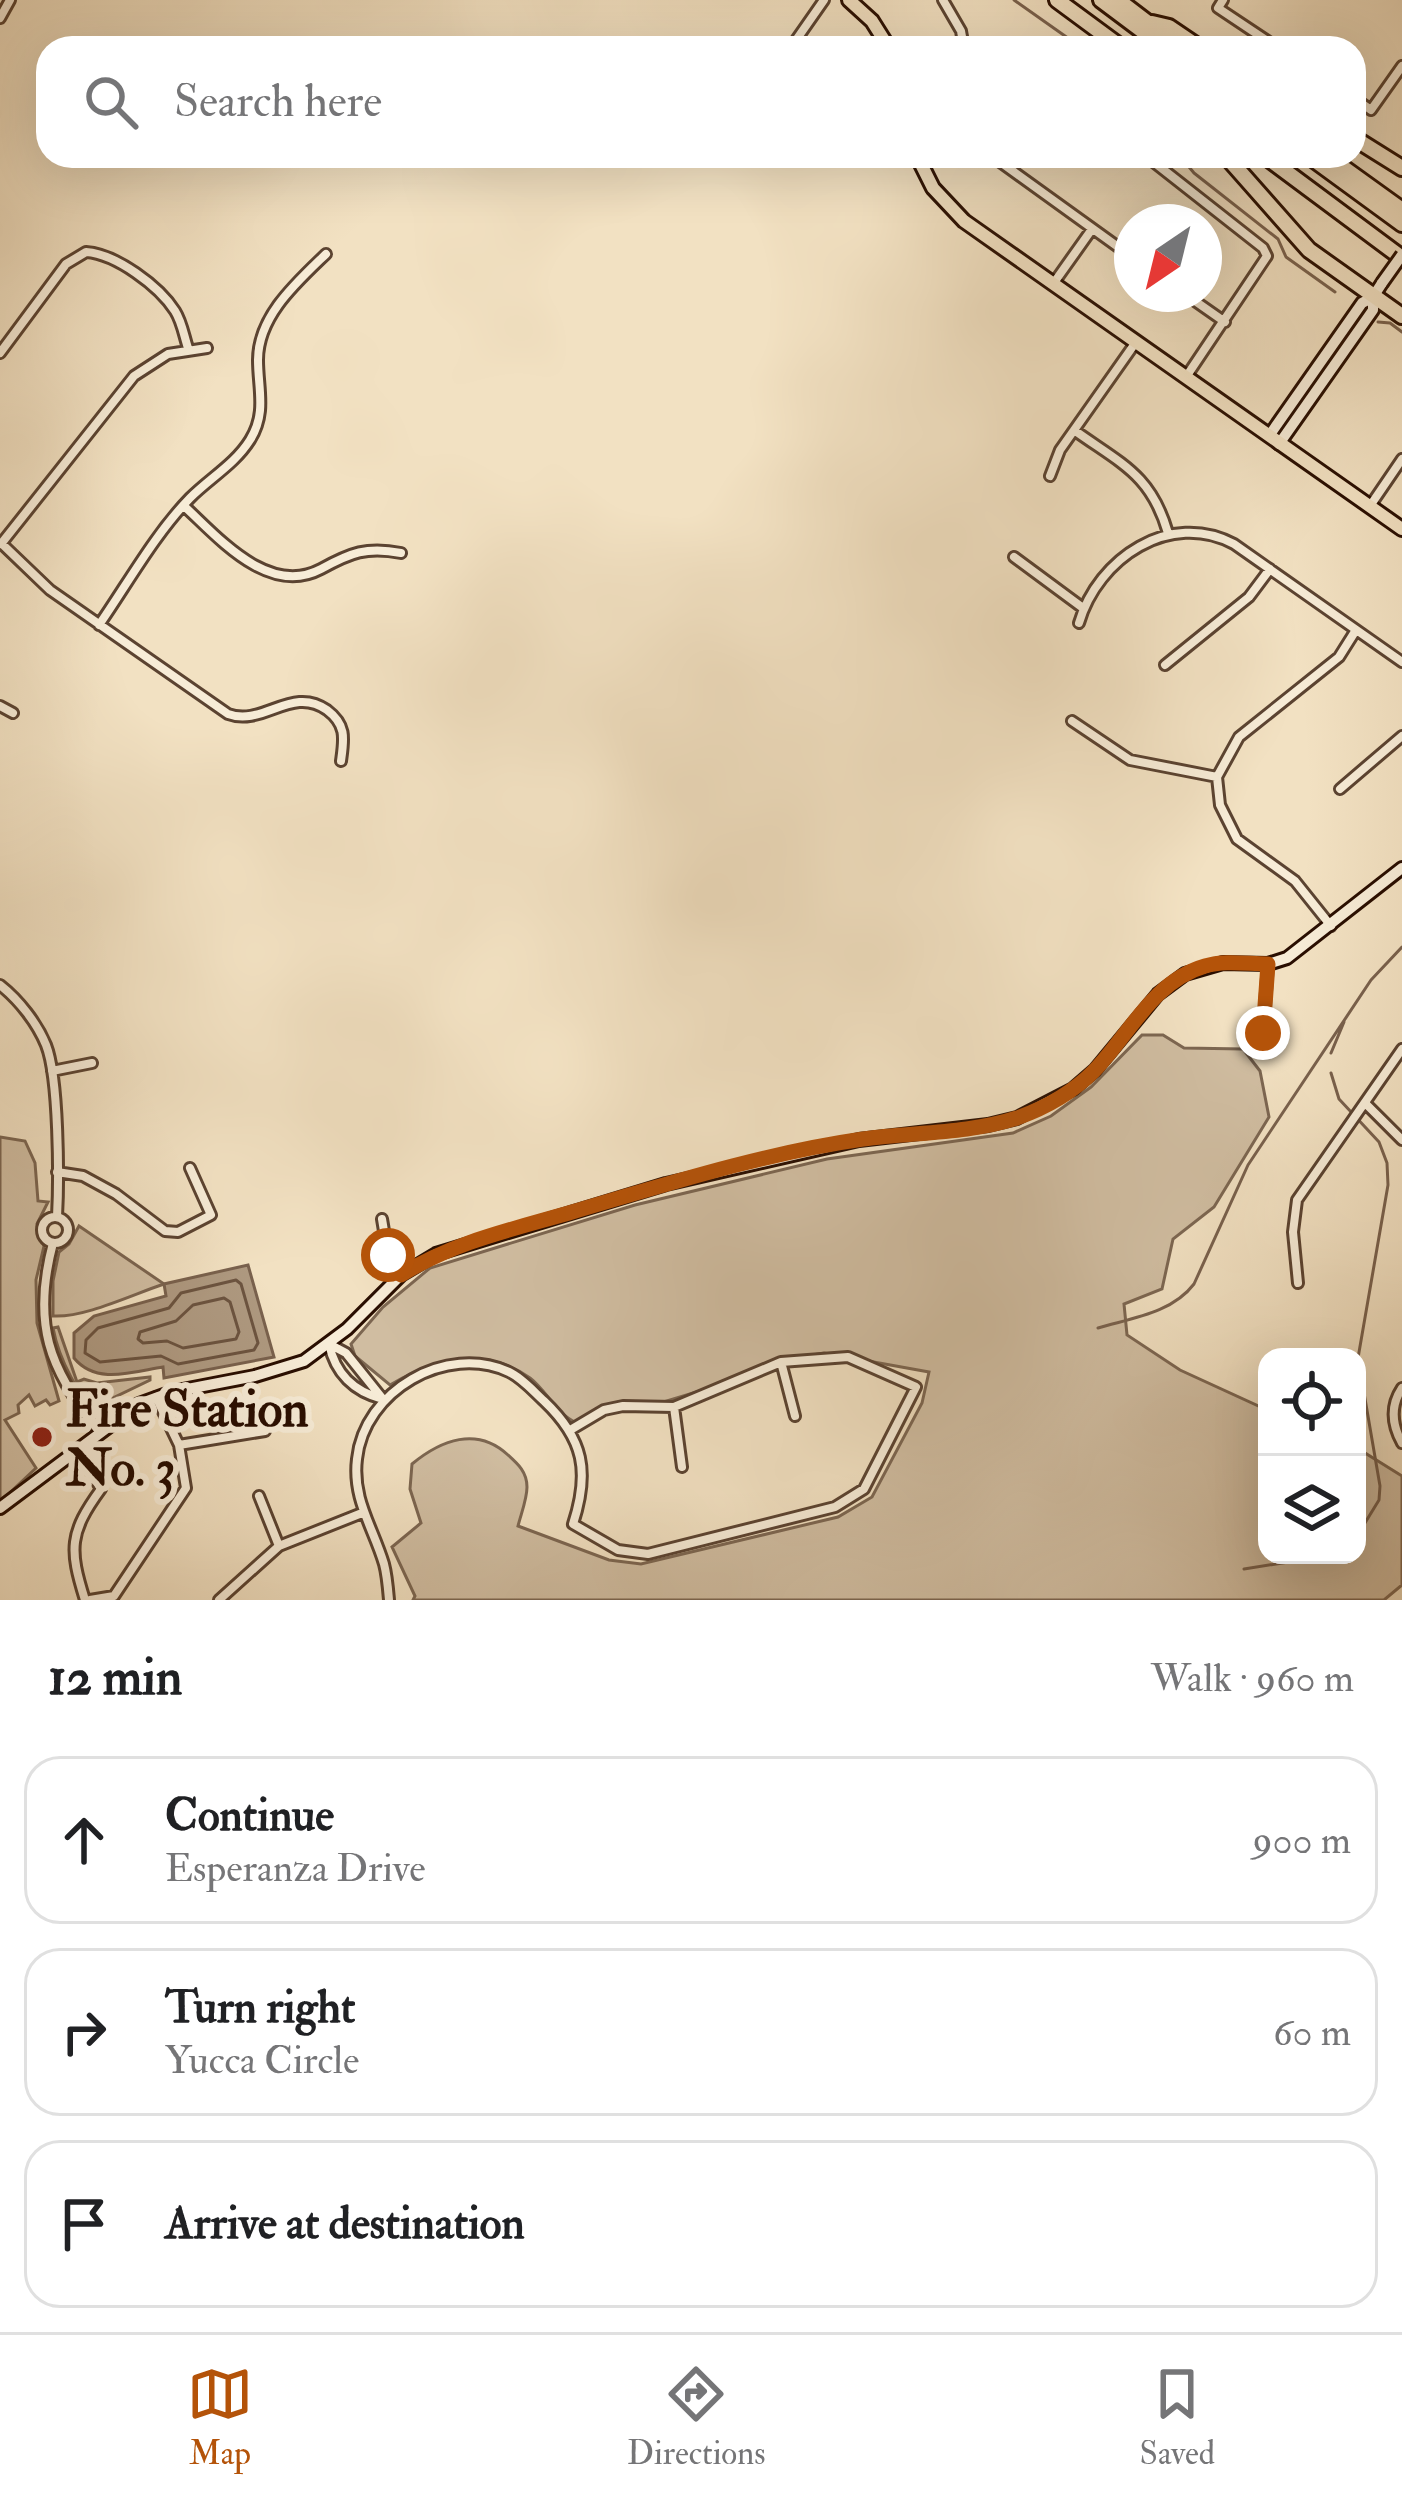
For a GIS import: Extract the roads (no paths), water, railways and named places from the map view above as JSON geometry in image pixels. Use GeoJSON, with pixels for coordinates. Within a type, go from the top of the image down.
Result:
{"type":"FeatureCollection","features":[{"type":"Feature","properties":{"kind":"highway"},"geometry":{"type":"LineString","coordinates":[[1057,0],[1104,36]]}},
{"type":"Feature","properties":{"kind":"highway"},"geometry":{"type":"LineString","coordinates":[[1070,0],[1117,36]]}},
{"type":"Feature","properties":{"kind":"highway"},"geometry":{"type":"LineString","coordinates":[[1101,0],[1149,36]]}},
{"type":"Feature","properties":{"kind":"highway"},"geometry":{"type":"LineString","coordinates":[[1118,0],[1166,36]]}},
{"type":"Feature","properties":{"kind":"highway"},"geometry":{"type":"LineString","coordinates":[[1148,22],[1182,36]]}},
{"type":"Feature","properties":{"kind":"highway"},"geometry":{"type":"LineString","coordinates":[[1366,146],[1402,168]]}},
{"type":"Feature","properties":{"kind":"highway"},"geometry":{"type":"LineString","coordinates":[[1237,168],[1309,250],[1402,316]]}},
{"type":"Feature","properties":{"kind":"highway"},"geometry":{"type":"LineString","coordinates":[[1281,168],[1402,253]]}},
{"type":"Feature","properties":{"kind":"highway"},"geometry":{"type":"LineString","coordinates":[[1293,168],[1402,253]]}},
{"type":"Feature","properties":{"kind":"highway"},"geometry":{"type":"LineString","coordinates":[[1326,168],[1402,224]]}},
{"type":"Feature","properties":{"kind":"highway"},"geometry":{"type":"LineString","coordinates":[[1344,168],[1402,210]]}},
{"type":"Feature","properties":{"kind":"main road"},"geometry":{"type":"LineString","coordinates":[[849,0],[881,36]]}},
{"type":"Feature","properties":{"kind":"main road"},"geometry":{"type":"LineString","coordinates":[[923,168],[954,212],[1402,529]]}},
{"type":"Feature","properties":{"kind":"main road"},"geometry":{"type":"LineString","coordinates":[[1274,440],[1372,310],[1373,297],[1402,253]]}},
{"type":"Feature","properties":{"kind":"main road"},"geometry":{"type":"LineString","coordinates":[[0,1508],[99,1431],[156,1397],[304,1361],[329,1344],[401,1275],[456,1246],[667,1184],[860,1140],[988,1125],[1047,1105],[1084,1079],[1171,982],[1222,962],[1268,964],[1287,958],[1402,868]]}},
{"type":"Feature","properties":{"kind":"street"},"geometry":{"type":"LineString","coordinates":[[0,18],[10,0]]}},
{"type":"Feature","properties":{"kind":"street"},"geometry":{"type":"LineString","coordinates":[[799,36],[824,0]]}},
{"type":"Feature","properties":{"kind":"street"},"geometry":{"type":"LineString","coordinates":[[943,0],[962,36]]}},
{"type":"Feature","properties":{"kind":"street"},"geometry":{"type":"LineString","coordinates":[[1221,4],[1262,36]]}},
{"type":"Feature","properties":{"kind":"street"},"geometry":{"type":"LineString","coordinates":[[1366,106],[1371,110],[1402,65]]}},
{"type":"Feature","properties":{"kind":"street"},"geometry":{"type":"LineString","coordinates":[[1008,168],[1114,244]]}},
{"type":"Feature","properties":{"kind":"street"},"geometry":{"type":"LineString","coordinates":[[1161,168],[1267,256],[1186,377]]}},
{"type":"Feature","properties":{"kind":"street"},"geometry":{"type":"LineString","coordinates":[[1053,284],[1092,229]]}},
{"type":"Feature","properties":{"kind":"street"},"geometry":{"type":"LineString","coordinates":[[0,352],[66,264],[86,252],[111,258],[162,296],[174,310],[188,348]]}},
{"type":"Feature","properties":{"kind":"street"},"geometry":{"type":"LineString","coordinates":[[99,625],[184,506],[248,444],[262,406],[258,356],[263,334],[290,290],[326,254]]}},
{"type":"Feature","properties":{"kind":"street"},"geometry":{"type":"LineString","coordinates":[[1211,312],[1225,322]]}},
{"type":"Feature","properties":{"kind":"street"},"geometry":{"type":"LineString","coordinates":[[1050,476],[1074,430],[1136,343]]}},
{"type":"Feature","properties":{"kind":"street"},"geometry":{"type":"LineString","coordinates":[[207,348],[188,348],[157,360],[124,387],[1,544],[50,590],[228,714],[245,718],[296,701],[318,704],[344,729],[341,761]]}},
{"type":"Feature","properties":{"kind":"street"},"geometry":{"type":"LineString","coordinates":[[1074,430],[1150,487],[1168,532]]}},
{"type":"Feature","properties":{"kind":"street"},"geometry":{"type":"LineString","coordinates":[[1370,506],[1402,459]]}},
{"type":"Feature","properties":{"kind":"street"},"geometry":{"type":"LineString","coordinates":[[184,506],[241,556],[280,575],[309,574],[363,549],[401,553]]}},
{"type":"Feature","properties":{"kind":"street"},"geometry":{"type":"LineString","coordinates":[[1079,622],[1098,580],[1143,544],[1168,532],[1216,534],[1402,662]]}},
{"type":"Feature","properties":{"kind":"street"},"geometry":{"type":"LineString","coordinates":[[1014,557],[1083,608]]}},
{"type":"Feature","properties":{"kind":"street"},"geometry":{"type":"LineString","coordinates":[[1165,665],[1249,597],[1270,569]]}},
{"type":"Feature","properties":{"kind":"street"},"geometry":{"type":"LineString","coordinates":[[1332,927],[1295,881],[1237,838],[1220,805],[1217,777],[1239,737],[1339,657],[1356,630]]}},
{"type":"Feature","properties":{"kind":"street"},"geometry":{"type":"LineString","coordinates":[[0,706],[13,713]]}},
{"type":"Feature","properties":{"kind":"street"},"geometry":{"type":"LineString","coordinates":[[1072,721],[1130,760],[1217,777]]}},
{"type":"Feature","properties":{"kind":"street"},"geometry":{"type":"LineString","coordinates":[[1340,789],[1402,736]]}},
{"type":"Feature","properties":{"kind":"street"},"geometry":{"type":"LineString","coordinates":[[1258,1043],[1263,1033],[1268,964]]}},
{"type":"Feature","properties":{"kind":"street"},"geometry":{"type":"LineString","coordinates":[[0,985],[28,1013],[46,1046],[52,1071],[57,1217]]}},
{"type":"Feature","properties":{"kind":"street"},"geometry":{"type":"LineString","coordinates":[[1298,1283],[1293,1232],[1297,1200],[1402,1049]]}},
{"type":"Feature","properties":{"kind":"street"},"geometry":{"type":"LineString","coordinates":[[52,1071],[92,1063]]}},
{"type":"Feature","properties":{"kind":"street"},"geometry":{"type":"LineString","coordinates":[[1362,1108],[1402,1140]]}},
{"type":"Feature","properties":{"kind":"street"},"geometry":{"type":"LineString","coordinates":[[57,1172],[83,1176],[165,1231],[178,1232],[211,1215],[190,1168]]}},
{"type":"Feature","properties":{"kind":"street"},"geometry":{"type":"LineString","coordinates":[[57,1217],[66,1222],[68,1231],[62,1242],[53,1243],[42,1228],[57,1217]]}},
{"type":"Feature","properties":{"kind":"street"},"geometry":{"type":"LineString","coordinates":[[382,1219],[388,1255],[401,1275]]}},
{"type":"Feature","properties":{"kind":"street"},"geometry":{"type":"LineString","coordinates":[[53,1243],[43,1282],[43,1325],[69,1395],[99,1431]]}},
{"type":"Feature","properties":{"kind":"street"},"geometry":{"type":"LineString","coordinates":[[329,1344],[346,1353],[383,1400]]}},
{"type":"Feature","properties":{"kind":"street"},"geometry":{"type":"LineString","coordinates":[[329,1344],[333,1362],[355,1387],[383,1400]]}},
{"type":"Feature","properties":{"kind":"street"},"geometry":{"type":"LineString","coordinates":[[389,1600],[385,1565],[362,1513],[355,1476],[357,1453],[363,1431],[383,1400],[412,1378],[444,1366],[470,1363],[514,1374],[572,1430],[584,1490],[572,1524],[619,1550],[648,1554],[835,1508],[864,1490],[916,1388],[848,1358],[781,1362],[674,1407],[604,1410],[572,1430]]}},
{"type":"Feature","properties":{"kind":"street"},"geometry":{"type":"LineString","coordinates":[[781,1362],[795,1417]]}},
{"type":"Feature","properties":{"kind":"street"},"geometry":{"type":"LineString","coordinates":[[355,1387],[362,1385],[364,1374]]}},
{"type":"Feature","properties":{"kind":"street"},"geometry":{"type":"LineString","coordinates":[[1402,1388],[1393,1422],[1402,1443]]}},
{"type":"Feature","properties":{"kind":"street"},"geometry":{"type":"LineString","coordinates":[[92,1474],[101,1489],[78,1520],[71,1556],[88,1600],[114,1596],[186,1488],[179,1445],[156,1397]]}},
{"type":"Feature","properties":{"kind":"street"},"geometry":{"type":"LineString","coordinates":[[674,1407],[682,1467]]}},
{"type":"Feature","properties":{"kind":"street"},"geometry":{"type":"LineString","coordinates":[[179,1445],[265,1431]]}},
{"type":"Feature","properties":{"kind":"street"},"geometry":{"type":"LineString","coordinates":[[259,1496],[279,1546]]}},
{"type":"Feature","properties":{"kind":"street"},"geometry":{"type":"LineString","coordinates":[[219,1600],[279,1546],[362,1513]]}},
{"type":"Feature","properties":{"kind":"water"},"geometry":{"type":"Polygon","coordinates":[[[248,1265],[274,1357],[164,1378],[163,1367],[104,1374],[74,1358],[74,1333],[94,1316],[166,1296],[164,1284],[248,1265]]]}},
{"type":"Feature","properties":{"kind":"waterway"},"geometry":{"type":"LineString","coordinates":[[1014,0],[1065,36]]}},
{"type":"Feature","properties":{"kind":"waterway"},"geometry":{"type":"LineString","coordinates":[[1190,168],[1278,239],[1286,257],[1335,292]]}},
{"type":"Feature","properties":{"kind":"waterway"},"geometry":{"type":"LineString","coordinates":[[1378,322],[1390,323],[1402,332]]}},
{"type":"Feature","properties":{"kind":"waterway"},"geometry":{"type":"LineString","coordinates":[[1098,1328],[1163,1308],[1194,1284],[1248,1165],[1371,980],[1402,947]]}},
{"type":"Feature","properties":{"kind":"waterway"},"geometry":{"type":"LineString","coordinates":[[1331,1053],[1344,1022]]}},
{"type":"Feature","properties":{"kind":"waterway"},"geometry":{"type":"LineString","coordinates":[[1331,1073],[1339,1099],[1379,1142],[1387,1163],[1388,1185],[1358,1358],[1380,1486],[1379,1500],[1366,1521]]}},
{"type":"Feature","properties":{"kind":"waterway"},"geometry":{"type":"LineString","coordinates":[[1244,1569],[1276,1564]]}},
{"type":"Feature","properties":{"kind":"place","name":"Fire Station No. 3"},"geometry":{"type":"Point","coordinates":[42,1437]}}]}
